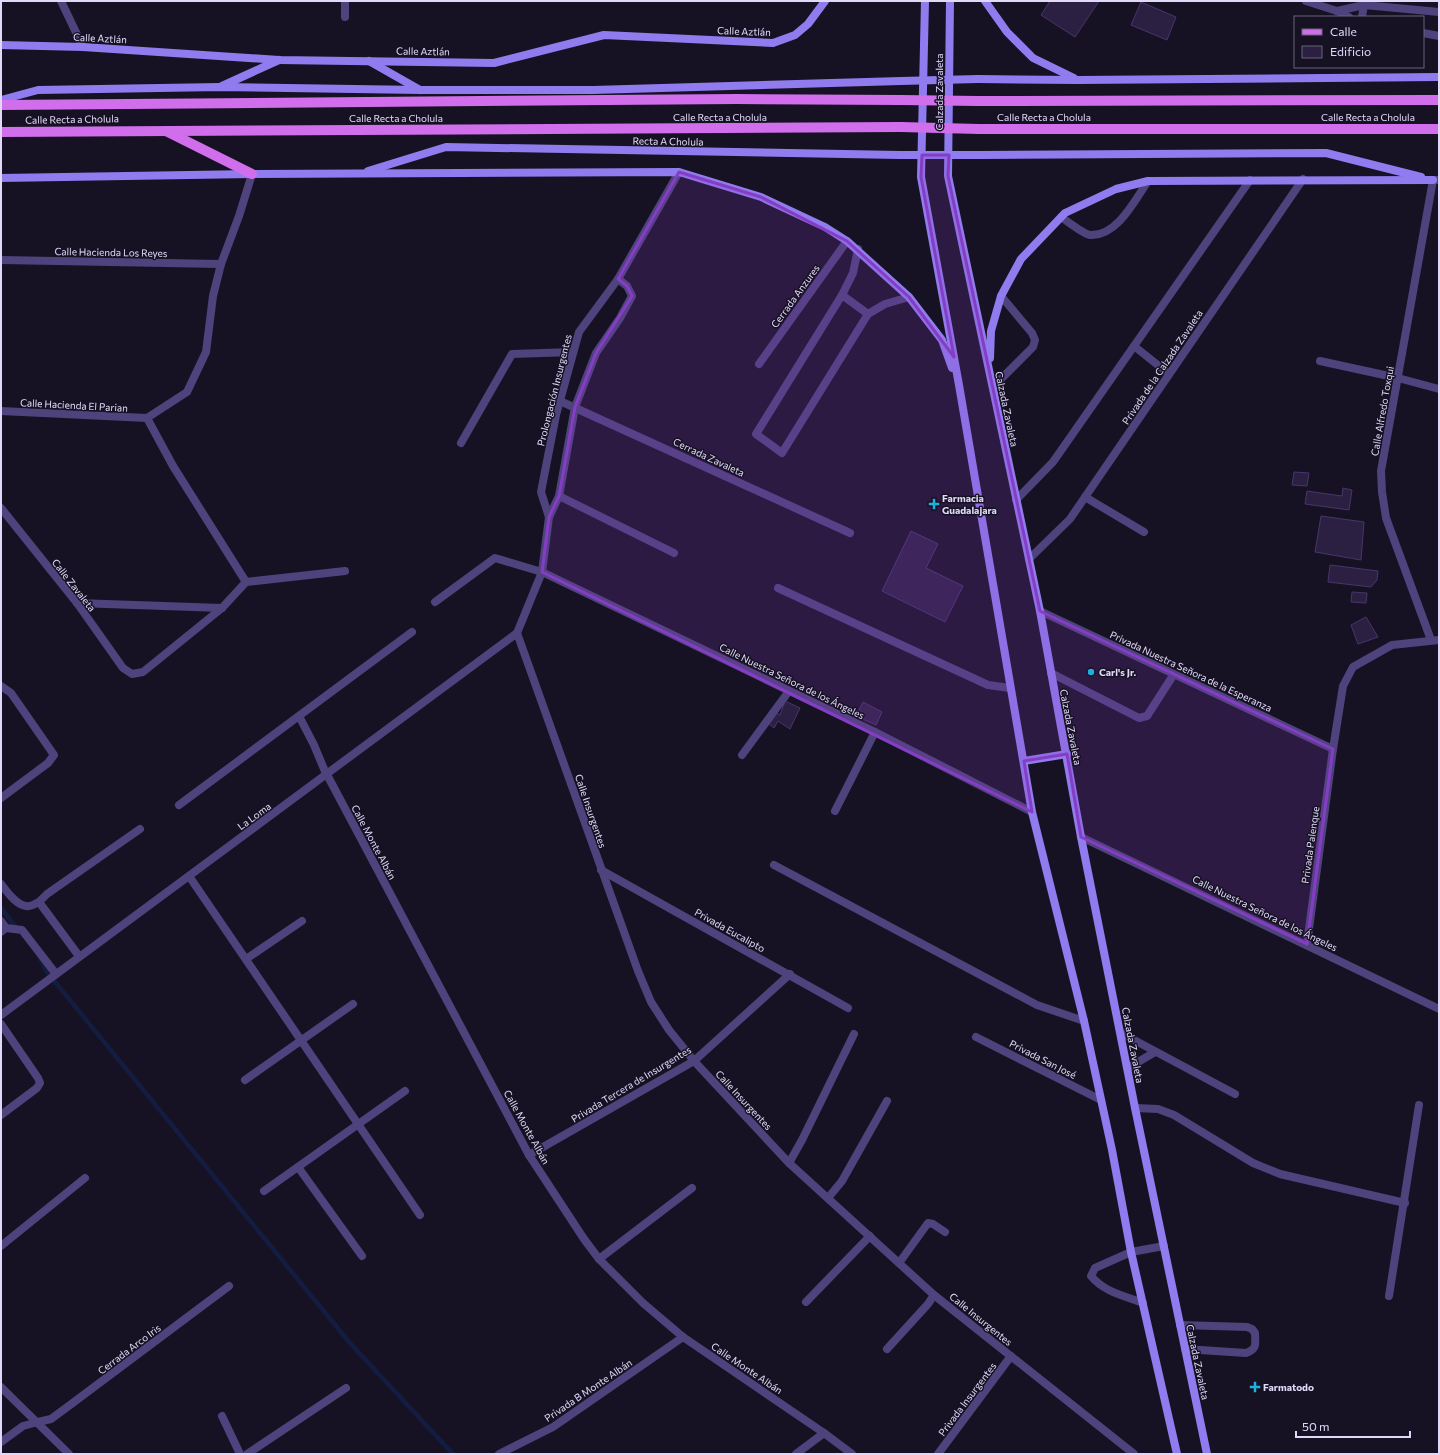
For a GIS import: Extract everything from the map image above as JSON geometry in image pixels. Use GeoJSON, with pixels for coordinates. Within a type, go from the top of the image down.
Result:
{"type":"FeatureCollection","features":[{"type":"Feature","properties":{"kind":"main road","name":"Calle Aztlán"},"geometry":{"type":"LineString","coordinates":[[1,44],[83,47],[279,60],[367,60],[494,63],[604,35],[773,43],[795,35],[808,24],[825,1]]}},
{"type":"Feature","properties":{"kind":"main road","name":"Calzada Zavaleta"},"geometry":{"type":"LineString","coordinates":[[925,1],[921,177],[959,385],[1032,812],[1084,1021],[1131,1252],[1177,1454]]}},
{"type":"Feature","properties":{"kind":"main road","name":"Calzada Zavaleta"},"geometry":{"type":"LineString","coordinates":[[950,1],[948,176],[1040,610],[1081,837],[1135,1108],[1207,1454]]}},
{"type":"Feature","properties":{"kind":"main road"},"geometry":{"type":"LineString","coordinates":[[985,1],[1007,32],[1033,58],[1077,80]]}},
{"type":"Feature","properties":{"kind":"main road"},"geometry":{"type":"LineString","coordinates":[[220,87],[279,60]]}},
{"type":"Feature","properties":{"kind":"main road"},"geometry":{"type":"LineString","coordinates":[[367,60],[420,90]]}},
{"type":"Feature","properties":{"kind":"main road"},"geometry":{"type":"LineString","coordinates":[[1,100],[38,90],[220,87],[420,90],[593,90],[978,79],[1077,80],[1439,78]]}},
{"type":"Feature","properties":{"kind":"main road","name":"Calle Recta a Cholula"},"geometry":{"type":"LineString","coordinates":[[1,105],[729,99],[978,101],[1439,100]]}},
{"type":"Feature","properties":{"kind":"main road","name":"Calle Recta a Cholula"},"geometry":{"type":"LineString","coordinates":[[1,132],[901,127],[979,129],[1439,129]]}},
{"type":"Feature","properties":{"kind":"main road"},"geometry":{"type":"LineString","coordinates":[[164,130],[252,174]]}},
{"type":"Feature","properties":{"kind":"main road","name":"Recta A Cholula"},"geometry":{"type":"LineString","coordinates":[[359,173],[446,147],[900,156],[1326,154],[1436,180]]}},
{"type":"Feature","properties":{"kind":"main road"},"geometry":{"type":"LineString","coordinates":[[1,178],[359,173],[679,172],[761,197],[825,227],[858,249],[909,297],[942,340],[959,385]]}},
{"type":"Feature","properties":{"kind":"main road"},"geometry":{"type":"LineString","coordinates":[[990,373],[991,331],[1001,296],[1021,259],[1065,213],[1116,189],[1148,181],[1303,179],[1436,180]]}},
{"type":"Feature","properties":{"kind":"main road"},"geometry":{"type":"LineString","coordinates":[[1024,761],[1067,754]]}},
{"type":"Feature","properties":{"kind":"street"},"geometry":{"type":"LineString","coordinates":[[61,1],[83,47]]}},
{"type":"Feature","properties":{"kind":"street"},"geometry":{"type":"LineString","coordinates":[[345,1],[345,17]]}},
{"type":"Feature","properties":{"kind":"street"},"geometry":{"type":"LineString","coordinates":[[1306,1],[1338,11],[1347,16]]}},
{"type":"Feature","properties":{"kind":"street"},"geometry":{"type":"LineString","coordinates":[[1338,11],[1363,3],[1439,12]]}},
{"type":"Feature","properties":{"kind":"street"},"geometry":{"type":"LineString","coordinates":[[1362,16],[1363,3]]}},
{"type":"Feature","properties":{"kind":"street"},"geometry":{"type":"LineString","coordinates":[[1424,34],[1439,36]]}},
{"type":"Feature","properties":{"kind":"street","name":"Prolongación Insurgentes"},"geometry":{"type":"LineString","coordinates":[[549,517],[541,492],[556,415],[579,332],[618,279],[679,172]]}},
{"type":"Feature","properties":{"kind":"street"},"geometry":{"type":"LineString","coordinates":[[246,582],[173,466],[147,418],[187,392],[206,352],[213,296],[221,264],[239,216],[252,174]]}},
{"type":"Feature","properties":{"kind":"street","name":"Privada de la Calzada Zavaleta"},"geometry":{"type":"LineString","coordinates":[[1029,559],[1070,519],[1303,179]]}},
{"type":"Feature","properties":{"kind":"street"},"geometry":{"type":"LineString","coordinates":[[1016,500],[1053,462],[1250,180]]}},
{"type":"Feature","properties":{"kind":"street","name":"Calle Alfredo Toxqui"},"geometry":{"type":"LineString","coordinates":[[1435,640],[1386,518],[1382,492],[1381,471],[1436,180]]}},
{"type":"Feature","properties":{"kind":"street"},"geometry":{"type":"LineString","coordinates":[[1061,217],[1088,235],[1104,233],[1118,224],[1148,181]]}},
{"type":"Feature","properties":{"kind":"street","name":"Cerrada Anzures"},"geometry":{"type":"LineString","coordinates":[[759,364],[847,241]]}},
{"type":"Feature","properties":{"kind":"street"},"geometry":{"type":"LineString","coordinates":[[858,249],[853,273],[842,295],[756,434],[782,453],[868,314],[885,304],[909,297]]}},
{"type":"Feature","properties":{"kind":"street","name":"Calle Hacienda Los Reyes"},"geometry":{"type":"LineString","coordinates":[[1,260],[221,264]]}},
{"type":"Feature","properties":{"kind":"street","name":"Prolongación Insurgentes"},"geometry":{"type":"LineString","coordinates":[[517,633],[542,572],[549,517],[559,496],[575,407],[596,353],[620,318],[632,296],[627,286],[618,279]]}},
{"type":"Feature","properties":{"kind":"street"},"geometry":{"type":"LineString","coordinates":[[842,295],[868,314]]}},
{"type":"Feature","properties":{"kind":"street"},"geometry":{"type":"LineString","coordinates":[[993,387],[1033,347],[1034,340],[1032,333],[1001,296]]}},
{"type":"Feature","properties":{"kind":"street"},"geometry":{"type":"LineString","coordinates":[[1134,346],[1169,374]]}},
{"type":"Feature","properties":{"kind":"street"},"geometry":{"type":"LineString","coordinates":[[462,443],[512,354],[573,352]]}},
{"type":"Feature","properties":{"kind":"street"},"geometry":{"type":"LineString","coordinates":[[1320,361],[1398,378],[1439,389]]}},
{"type":"Feature","properties":{"kind":"street","name":"Cerrada Zavaleta"},"geometry":{"type":"LineString","coordinates":[[560,401],[850,533]]}},
{"type":"Feature","properties":{"kind":"street","name":"Calle Hacienda El Parian"},"geometry":{"type":"LineString","coordinates":[[1,411],[147,418]]}},
{"type":"Feature","properties":{"kind":"street"},"geometry":{"type":"LineString","coordinates":[[559,496],[674,553]]}},
{"type":"Feature","properties":{"kind":"street"},"geometry":{"type":"LineString","coordinates":[[1085,497],[1144,532]]}},
{"type":"Feature","properties":{"kind":"street","name":"Calle Zavaleta"},"geometry":{"type":"LineString","coordinates":[[1,508],[77,604],[123,668],[132,674],[144,672],[222,608]]}},
{"type":"Feature","properties":{"kind":"street","name":"Calle Nuestra Señora de los Ángeles"},"geometry":{"type":"LineString","coordinates":[[435,602],[495,558],[542,572],[875,732],[1032,812]]}},
{"type":"Feature","properties":{"kind":"street"},"geometry":{"type":"LineString","coordinates":[[77,604],[222,608],[246,582],[345,571]]}},
{"type":"Feature","properties":{"kind":"street"},"geometry":{"type":"LineString","coordinates":[[778,588],[988,685],[1010,688]]}},
{"type":"Feature","properties":{"kind":"street","name":"Privada Nuestra Señora de la Esperanza"},"geometry":{"type":"LineString","coordinates":[[1040,610],[1333,749]]}},
{"type":"Feature","properties":{"kind":"street"},"geometry":{"type":"LineString","coordinates":[[179,805],[412,632]]}},
{"type":"Feature","properties":{"kind":"street","name":"La Loma"},"geometry":{"type":"LineString","coordinates":[[1,1015],[517,633]]}},
{"type":"Feature","properties":{"kind":"street","name":"Calle Insurgentes"},"geometry":{"type":"LineString","coordinates":[[517,633],[638,971],[651,1002],[669,1030],[694,1061],[789,1163],[934,1295],[1134,1454]]}},
{"type":"Feature","properties":{"kind":"street","name":"Privada Palenque"},"geometry":{"type":"LineString","coordinates":[[1307,944],[1333,749],[1344,686],[1353,668],[1392,645],[1435,640]]}},
{"type":"Feature","properties":{"kind":"street"},"geometry":{"type":"LineString","coordinates":[[1051,673],[1139,718],[1147,716],[1174,674]]}},
{"type":"Feature","properties":{"kind":"street"},"geometry":{"type":"LineString","coordinates":[[1,686],[11,693],[54,755],[48,763],[1,798]]}},
{"type":"Feature","properties":{"kind":"street"},"geometry":{"type":"LineString","coordinates":[[742,755],[789,691]]}},
{"type":"Feature","properties":{"kind":"street","name":"Calle Monte Albán"},"geometry":{"type":"LineString","coordinates":[[299,716],[327,774],[529,1155],[584,1239],[599,1259],[643,1303],[683,1337],[824,1433],[852,1454]]}},
{"type":"Feature","properties":{"kind":"street"},"geometry":{"type":"LineString","coordinates":[[835,811],[875,732]]}},
{"type":"Feature","properties":{"kind":"street"},"geometry":{"type":"LineString","coordinates":[[1,884],[9,895],[21,905],[29,906],[39,902],[47,894],[140,829]]}},
{"type":"Feature","properties":{"kind":"street","name":"Calle Nuestra Señora de los Ángeles"},"geometry":{"type":"LineString","coordinates":[[1081,837],[1307,944],[1439,1009]]}},
{"type":"Feature","properties":{"kind":"street"},"geometry":{"type":"LineString","coordinates":[[774,865],[1037,1005],[1084,1021]]}},
{"type":"Feature","properties":{"kind":"street","name":"Privada Eucalipto"},"geometry":{"type":"LineString","coordinates":[[601,870],[790,974],[848,1008]]}},
{"type":"Feature","properties":{"kind":"street"},"geometry":{"type":"LineString","coordinates":[[189,876],[420,1215]]}},
{"type":"Feature","properties":{"kind":"street"},"geometry":{"type":"LineString","coordinates":[[39,902],[79,956]]}},
{"type":"Feature","properties":{"kind":"street"},"geometry":{"type":"LineString","coordinates":[[1,921],[4,930],[22,930],[56,974]]}},
{"type":"Feature","properties":{"kind":"street"},"geometry":{"type":"LineString","coordinates":[[246,959],[302,921]]}},
{"type":"Feature","properties":{"kind":"street","name":"Privada Tercera de Insurgentes"},"geometry":{"type":"LineString","coordinates":[[529,1155],[694,1061],[790,974]]}},
{"type":"Feature","properties":{"kind":"street"},"geometry":{"type":"LineString","coordinates":[[245,1080],[352,1004]]}},
{"type":"Feature","properties":{"kind":"street"},"geometry":{"type":"LineString","coordinates":[[1,1024],[40,1083],[37,1088],[1,1115]]}},
{"type":"Feature","properties":{"kind":"street"},"geometry":{"type":"LineString","coordinates":[[1121,1033],[1235,1094]]}},
{"type":"Feature","properties":{"kind":"street"},"geometry":{"type":"LineString","coordinates":[[789,1163],[802,1140],[854,1034]]}},
{"type":"Feature","properties":{"kind":"street","name":"Privada San José"},"geometry":{"type":"LineString","coordinates":[[976,1037],[1101,1100]]}},
{"type":"Feature","properties":{"kind":"street"},"geometry":{"type":"LineString","coordinates":[[1128,1068],[1155,1052]]}},
{"type":"Feature","properties":{"kind":"street"},"geometry":{"type":"LineString","coordinates":[[264,1191],[405,1091]]}},
{"type":"Feature","properties":{"kind":"street"},"geometry":{"type":"LineString","coordinates":[[828,1198],[842,1182],[887,1101]]}},
{"type":"Feature","properties":{"kind":"street"},"geometry":{"type":"LineString","coordinates":[[1389,1296],[1419,1105]]}},
{"type":"Feature","properties":{"kind":"street"},"geometry":{"type":"LineString","coordinates":[[1135,1108],[1158,1109],[1174,1115],[1253,1163],[1280,1174],[1404,1203]]}},
{"type":"Feature","properties":{"kind":"street"},"geometry":{"type":"LineString","coordinates":[[298,1167],[362,1256]]}},
{"type":"Feature","properties":{"kind":"street"},"geometry":{"type":"LineString","coordinates":[[1,1246],[85,1178]]}},
{"type":"Feature","properties":{"kind":"street"},"geometry":{"type":"LineString","coordinates":[[599,1259],[692,1188]]}},
{"type":"Feature","properties":{"kind":"street"},"geometry":{"type":"LineString","coordinates":[[899,1263],[928,1223],[933,1224],[945,1232]]}},
{"type":"Feature","properties":{"kind":"street"},"geometry":{"type":"LineString","coordinates":[[806,1302],[870,1236]]}},
{"type":"Feature","properties":{"kind":"street"},"geometry":{"type":"LineString","coordinates":[[1142,1303],[1107,1290],[1091,1276],[1095,1268],[1131,1252],[1164,1246]]}},
{"type":"Feature","properties":{"kind":"street","name":"Cerrada Arco Iris"},"geometry":{"type":"LineString","coordinates":[[1,1442],[23,1426],[51,1419],[229,1286]]}},
{"type":"Feature","properties":{"kind":"street"},"geometry":{"type":"LineString","coordinates":[[887,1349],[928,1304],[934,1295]]}},
{"type":"Feature","properties":{"kind":"street"},"geometry":{"type":"LineString","coordinates":[[1180,1325],[1247,1327],[1252,1329],[1255,1333],[1255,1348],[1246,1354],[1185,1349]]}},
{"type":"Feature","properties":{"kind":"street","name":"Privada B Monte Albán"},"geometry":{"type":"LineString","coordinates":[[499,1454],[553,1427],[683,1337]]}},
{"type":"Feature","properties":{"kind":"street","name":"Privada Insurgentes"},"geometry":{"type":"LineString","coordinates":[[938,1454],[1011,1356]]}},
{"type":"Feature","properties":{"kind":"street"},"geometry":{"type":"LineString","coordinates":[[1,1387],[69,1454]]}},
{"type":"Feature","properties":{"kind":"street"},"geometry":{"type":"LineString","coordinates":[[247,1454],[346,1388]]}},
{"type":"Feature","properties":{"kind":"street"},"geometry":{"type":"LineString","coordinates":[[222,1416],[240,1454]]}},
{"type":"Feature","properties":{"kind":"street"},"geometry":{"type":"LineString","coordinates":[[796,1454],[824,1433]]}},
{"type":"Feature","properties":{"kind":"highlighted area"},"geometry":{"type":"Polygon","coordinates":[[[922,155],[949,155],[948,176],[1040,611],[1333,749],[1307,944],[1081,837],[1067,754],[1024,761],[1032,812],[542,572],[549,517],[559,496],[575,407],[596,353],[632,296],[627,286],[618,279],[679,172],[761,197],[847,241],[909,297],[954,357],[921,177],[922,155]]]}},
{"type":"Feature","properties":{"kind":"building"},"geometry":{"type":"Polygon","coordinates":[[[1050,1],[1099,1],[1075,37],[1041,15],[1050,1]]]}},
{"type":"Feature","properties":{"kind":"building"},"geometry":{"type":"Polygon","coordinates":[[[1141,2],[1176,17],[1167,40],[1131,25],[1141,2]]]}},
{"type":"Feature","properties":{"kind":"building"},"geometry":{"type":"Polygon","coordinates":[[[1294,472],[1309,473],[1307,486],[1292,485],[1294,472]]]}},
{"type":"Feature","properties":{"kind":"building"},"geometry":{"type":"Polygon","coordinates":[[[1343,488],[1352,490],[1349,510],[1305,504],[1307,491],[1342,496],[1343,488]]]}},
{"type":"Feature","properties":{"kind":"building"},"geometry":{"type":"Polygon","coordinates":[[[1321,516],[1364,522],[1361,560],[1315,552],[1321,516]]]}},
{"type":"Feature","properties":{"kind":"building"},"geometry":{"type":"Polygon","coordinates":[[[911,531],[938,544],[926,568],[963,586],[945,622],[882,591],[911,531]]]}},
{"type":"Feature","properties":{"kind":"building"},"geometry":{"type":"Polygon","coordinates":[[[1330,565],[1378,571],[1377,580],[1371,587],[1328,582],[1330,565]]]}},
{"type":"Feature","properties":{"kind":"building"},"geometry":{"type":"Polygon","coordinates":[[[1352,592],[1367,593],[1366,603],[1351,602],[1352,592]]]}},
{"type":"Feature","properties":{"kind":"building"},"geometry":{"type":"Polygon","coordinates":[[[1366,617],[1378,637],[1358,644],[1351,625],[1366,617]]]}},
{"type":"Feature","properties":{"kind":"building"},"geometry":{"type":"Polygon","coordinates":[[[785,701],[800,708],[790,729],[778,721],[774,728],[768,723],[776,713],[780,715],[785,701]]]}},
{"type":"Feature","properties":{"kind":"building"},"geometry":{"type":"Polygon","coordinates":[[[863,702],[882,712],[876,725],[856,716],[863,702]]]}},
{"type":"Feature","properties":{"kind":"waterway"},"geometry":{"type":"LineString","coordinates":[[1,908],[18,930]]}},
{"type":"Feature","properties":{"kind":"waterway"},"geometry":{"type":"LineString","coordinates":[[40,958],[47,972],[349,1342],[453,1454]]}},
{"type":"Feature","properties":{"kind":"place","name":"Farmacia Guadalajara"},"geometry":{"type":"Point","coordinates":[934,504]}},
{"type":"Feature","properties":{"kind":"place","name":"Carl's Jr."},"geometry":{"type":"Point","coordinates":[1091,672]}},
{"type":"Feature","properties":{"kind":"place","name":"Farmatodo"},"geometry":{"type":"Point","coordinates":[1255,1387]}}]}
